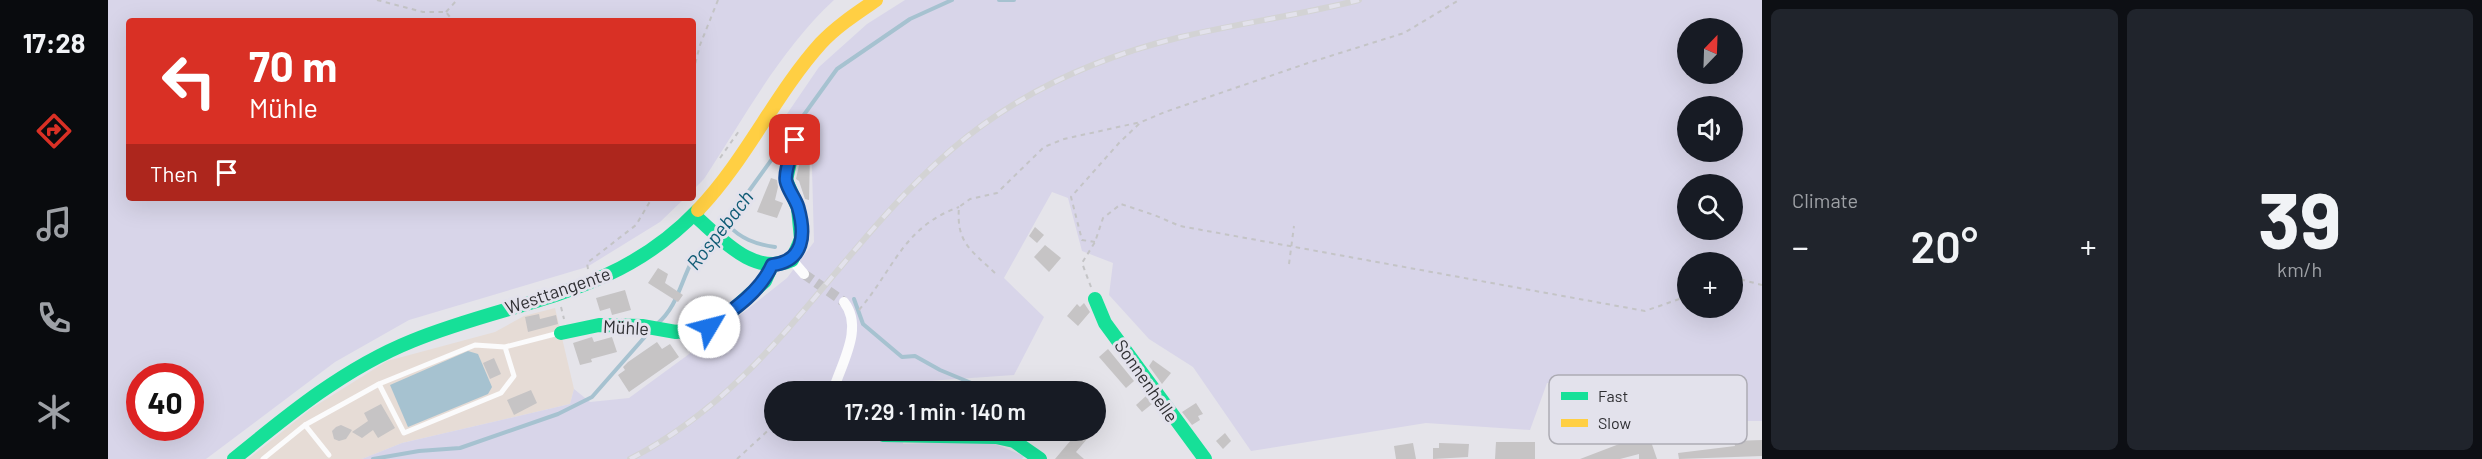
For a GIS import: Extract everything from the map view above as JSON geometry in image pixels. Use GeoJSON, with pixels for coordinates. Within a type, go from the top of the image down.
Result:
{"type":"FeatureCollection","features":[{"type":"Feature","properties":{"kind":"street","name":"Westtangente"},"geometry":{"type":"LineString","coordinates":[[234,459],[304,402],[375,357],[439,330],[558,295],[622,270],[654,249],[694,214],[726,177],[801,68],[824,40],[876,0]]}},
{"type":"Feature","properties":{"kind":"street"},"geometry":{"type":"LineString","coordinates":[[694,214],[729,245],[752,261],[772,265],[792,260],[799,249],[801,240],[798,207],[786,180],[795,140]]}},
{"type":"Feature","properties":{"kind":"street"},"geometry":{"type":"LineString","coordinates":[[792,260],[804,274]]}},
{"type":"Feature","properties":{"kind":"street","name":"Mühle"},"geometry":{"type":"LineString","coordinates":[[561,333],[599,325],[642,326],[676,332],[709,327],[735,308],[765,281],[772,265]]}},
{"type":"Feature","properties":{"kind":"street","name":"Sonnenhelle"},"geometry":{"type":"LineString","coordinates":[[1095,298],[1105,323],[1205,459]]}},
{"type":"Feature","properties":{"kind":"street"},"geometry":{"type":"LineString","coordinates":[[836,381],[853,331],[849,310],[843,302]]}},
{"type":"Feature","properties":{"kind":"street"},"geometry":{"type":"LineString","coordinates":[[1014,441],[1040,459]]}},
{"type":"Feature","properties":{"kind":"lane"},"geometry":{"type":"LineString","coordinates":[[263,459],[305,425],[379,384],[475,345],[505,347],[561,333]]}},
{"type":"Feature","properties":{"kind":"lane"},"geometry":{"type":"LineString","coordinates":[[379,384],[404,433],[501,393],[514,376],[505,347]]}},
{"type":"Feature","properties":{"kind":"lane"},"geometry":{"type":"LineString","coordinates":[[305,425],[329,455]]}},
{"type":"Feature","properties":{"kind":"path"},"geometry":{"type":"LineString","coordinates":[[377,0],[423,12],[446,12],[457,0]]}},
{"type":"Feature","properties":{"kind":"path"},"geometry":{"type":"LineString","coordinates":[[696,60],[718,0]]}},
{"type":"Feature","properties":{"kind":"path"},"geometry":{"type":"LineString","coordinates":[[852,319],[871,296],[899,252],[915,232],[943,213],[959,207],[970,199],[997,194],[1044,147],[1064,139],[1141,122],[1308,63],[1404,33],[1459,0]]}},
{"type":"Feature","properties":{"kind":"path"},"geometry":{"type":"LineString","coordinates":[[446,12],[451,18]]}},
{"type":"Feature","properties":{"kind":"path"},"geometry":{"type":"LineString","coordinates":[[1095,242],[1082,240],[1071,197],[1141,122]]}},
{"type":"Feature","properties":{"kind":"path"},"geometry":{"type":"LineString","coordinates":[[588,273],[587,263],[636,225],[650,201]]}},
{"type":"Feature","properties":{"kind":"path"},"geometry":{"type":"LineString","coordinates":[[1095,298],[1082,263],[1095,242],[1103,218],[1120,204],[1180,226],[1645,310],[1677,300]]}},
{"type":"Feature","properties":{"kind":"path"},"geometry":{"type":"LineString","coordinates":[[959,207],[959,235],[995,273]]}},
{"type":"Feature","properties":{"kind":"path"},"geometry":{"type":"LineString","coordinates":[[1289,264],[1294,226]]}},
{"type":"Feature","properties":{"kind":"path"},"geometry":{"type":"LineString","coordinates":[[1743,280],[1762,285]]}},
{"type":"Feature","properties":{"kind":"path"},"geometry":{"type":"LineString","coordinates":[[737,459],[764,434]]}},
{"type":"Feature","properties":{"kind":"shaded area"},"geometry":{"type":"Polygon","coordinates":[[[108,0],[834,0],[797,40],[780,63],[704,179],[696,187],[696,18],[126,18],[126,201],[682,201],[660,222],[587,267],[409,320],[335,362],[206,459],[108,459],[108,0]]]}},
{"type":"Feature","properties":{"kind":"shaded area"},"geometry":{"type":"Polygon","coordinates":[[[905,0],[1762,0],[1762,421],[1747,421],[1747,375],[1549,375],[1549,383],[1547,383],[1530,430],[1426,423],[1251,451],[1193,367],[1149,339],[1109,295],[1113,263],[1082,251],[1068,198],[1052,192],[1004,278],[1044,317],[1014,375],[928,381],[764,381],[764,441],[903,441],[903,444],[988,441],[1024,456],[1022,459],[362,459],[402,443],[570,404],[574,389],[590,402],[629,398],[711,338],[787,278],[814,242],[811,132],[776,130],[819,67],[867,24],[905,0]]]}},
{"type":"Feature","properties":{"kind":"shaded area"},"geometry":{"type":"Polygon","coordinates":[[[555,308],[574,389],[570,404],[402,443],[362,459],[248,459],[312,408],[387,361],[495,332],[524,316],[555,308]]]}},
{"type":"Feature","properties":{"kind":"water"},"geometry":{"type":"Polygon","coordinates":[[[468,351],[478,354],[492,387],[488,394],[408,427],[390,385],[468,351]]]}},
{"type":"Feature","properties":{"kind":"building"},"geometry":{"type":"Polygon","coordinates":[[[802,151],[810,152],[809,200],[805,199],[799,181],[796,179],[802,151]]]}},
{"type":"Feature","properties":{"kind":"building"},"geometry":{"type":"Polygon","coordinates":[[[771,178],[777,180],[775,200],[783,203],[777,218],[757,212],[771,178]]]}},
{"type":"Feature","properties":{"kind":"building"},"geometry":{"type":"Polygon","coordinates":[[[1035,227],[1044,235],[1037,243],[1029,236],[1035,227]]]}},
{"type":"Feature","properties":{"kind":"building"},"geometry":{"type":"Polygon","coordinates":[[[1045,245],[1061,258],[1049,272],[1034,257],[1045,245]]]}},
{"type":"Feature","properties":{"kind":"building"},"geometry":{"type":"Polygon","coordinates":[[[658,268],[668,274],[665,283],[683,295],[678,302],[648,283],[658,268]]]}},
{"type":"Feature","properties":{"kind":"building"},"geometry":{"type":"Polygon","coordinates":[[[625,290],[631,310],[612,315],[610,308],[600,311],[596,298],[625,290]]]}},
{"type":"Feature","properties":{"kind":"building"},"geometry":{"type":"Polygon","coordinates":[[[1084,303],[1090,312],[1078,326],[1067,316],[1077,304],[1080,307],[1084,303]]]}},
{"type":"Feature","properties":{"kind":"building"},"geometry":{"type":"Polygon","coordinates":[[[539,314],[540,319],[556,315],[558,324],[528,332],[525,317],[539,314]]]}},
{"type":"Feature","properties":{"kind":"building"},"geometry":{"type":"Polygon","coordinates":[[[592,337],[594,342],[612,337],[617,352],[591,359],[592,362],[580,365],[573,343],[592,337]]]}},
{"type":"Feature","properties":{"kind":"building"},"geometry":{"type":"Polygon","coordinates":[[[657,342],[662,349],[670,344],[679,357],[629,392],[618,375],[625,370],[623,367],[628,362],[657,342]]]}},
{"type":"Feature","properties":{"kind":"building"},"geometry":{"type":"Polygon","coordinates":[[[1108,349],[1134,381],[1126,388],[1099,357],[1108,349]]]}},
{"type":"Feature","properties":{"kind":"building"},"geometry":{"type":"Polygon","coordinates":[[[494,358],[501,374],[490,379],[483,363],[494,358]]]}},
{"type":"Feature","properties":{"kind":"building"},"geometry":{"type":"Polygon","coordinates":[[[1153,360],[1171,373],[1162,384],[1149,366],[1153,360]]]}},
{"type":"Feature","properties":{"kind":"building"},"geometry":{"type":"Polygon","coordinates":[[[531,390],[537,403],[514,415],[507,400],[531,390]]]}},
{"type":"Feature","properties":{"kind":"building"},"geometry":{"type":"Polygon","coordinates":[[[1146,396],[1152,404],[1142,412],[1136,405],[1146,396]]]}},
{"type":"Feature","properties":{"kind":"building"},"geometry":{"type":"Polygon","coordinates":[[[1196,403],[1203,414],[1198,416],[1200,420],[1192,425],[1182,412],[1196,403]]]}},
{"type":"Feature","properties":{"kind":"building"},"geometry":{"type":"Polygon","coordinates":[[[381,404],[395,428],[378,438],[373,430],[362,438],[352,432],[368,421],[364,413],[381,404]]]}},
{"type":"Feature","properties":{"kind":"building"},"geometry":{"type":"Polygon","coordinates":[[[341,425],[352,430],[346,439],[339,441],[334,439],[332,431],[341,425]]]}},
{"type":"Feature","properties":{"kind":"building"},"geometry":{"type":"Polygon","coordinates":[[[1225,433],[1231,441],[1223,449],[1216,441],[1225,433]]]}},
{"type":"Feature","properties":{"kind":"building"},"geometry":{"type":"Polygon","coordinates":[[[1762,440],[1762,456],[1679,459],[1678,453],[1747,444],[1747,441],[1762,440]]]}},
{"type":"Feature","properties":{"kind":"building"},"geometry":{"type":"Polygon","coordinates":[[[1070,441],[1085,441],[1076,452],[1084,459],[1055,459],[1070,441]]]}},
{"type":"Feature","properties":{"kind":"building"},"geometry":{"type":"Polygon","coordinates":[[[1496,442],[1535,442],[1535,459],[1495,459],[1496,442]]]}},
{"type":"Feature","properties":{"kind":"building"},"geometry":{"type":"Polygon","coordinates":[[[1413,443],[1416,459],[1396,459],[1394,446],[1413,443]]]}},
{"type":"Feature","properties":{"kind":"building"},"geometry":{"type":"Polygon","coordinates":[[[1439,443],[1469,444],[1468,457],[1433,459],[1433,448],[1439,448],[1439,443]]]}},
{"type":"Feature","properties":{"kind":"building"},"geometry":{"type":"Polygon","coordinates":[[[1619,444],[1652,444],[1657,459],[1639,459],[1639,454],[1620,459],[1580,459],[1619,444]]]}},
{"type":"Feature","properties":{"kind":"waterway","name":"Rospebach"},"geometry":{"type":"LineString","coordinates":[[720,231],[837,69],[910,19],[952,0]]}},
{"type":"Feature","properties":{"kind":"waterway","name":"Rospebach"},"geometry":{"type":"LineString","coordinates":[[999,0],[1014,0]]}},
{"type":"Feature","properties":{"kind":"waterway"},"geometry":{"type":"LineString","coordinates":[[727,224],[749,240],[775,247]]}},
{"type":"Feature","properties":{"kind":"waterway","name":"Rospebach"},"geometry":{"type":"LineString","coordinates":[[657,324],[674,303],[694,258],[715,237]]}},
{"type":"Feature","properties":{"kind":"waterway"},"geometry":{"type":"LineString","coordinates":[[854,299],[863,324],[902,357],[915,356],[966,381]]}},
{"type":"Feature","properties":{"kind":"waterway","name":"Rospebach"},"geometry":{"type":"LineString","coordinates":[[373,459],[419,451],[460,448],[558,414],[592,397],[650,331]]}},
{"type":"Feature","properties":{"kind":"tunnel"},"geometry":{"type":"LineString","coordinates":[[804,274],[844,302]]}},
{"type":"Feature","properties":{"kind":"railway"},"geometry":{"type":"LineString","coordinates":[[630,459],[680,429],[723,394],[763,356],[910,189],[951,150],[1003,111],[1060,80],[1119,55],[1150,45],[1359,0]]}},
{"type":"Feature","properties":{"kind":"traffic: fast"},"geometry":{"type":"LineString","coordinates":[[694,215],[727,244],[751,259],[778,264],[792,260],[801,239],[798,208],[786,180],[795,140]]}},
{"type":"Feature","properties":{"kind":"traffic: fast"},"geometry":{"type":"LineString","coordinates":[[234,459],[318,393],[364,364],[412,341],[598,279],[633,262],[666,239],[698,210]]}},
{"type":"Feature","properties":{"kind":"traffic: fast"},"geometry":{"type":"LineString","coordinates":[[561,333],[599,325],[642,326],[676,332],[709,327],[735,308],[765,281],[772,265]]}},
{"type":"Feature","properties":{"kind":"traffic: fast"},"geometry":{"type":"LineString","coordinates":[[1095,299],[1105,323],[1205,459]]}},
{"type":"Feature","properties":{"kind":"traffic: fast"},"geometry":{"type":"LineString","coordinates":[[1014,441],[1040,459]]}},
{"type":"Feature","properties":{"kind":"traffic: slow"},"geometry":{"type":"LineString","coordinates":[[698,210],[731,170],[804,63],[840,25],[876,0]]}},
{"type":"Feature","properties":{"kind":"route"},"geometry":{"type":"LineString","coordinates":[[709,327],[735,308],[765,281],[772,265],[792,260],[799,249],[801,240],[798,207],[786,180],[795,140]]}}]}
